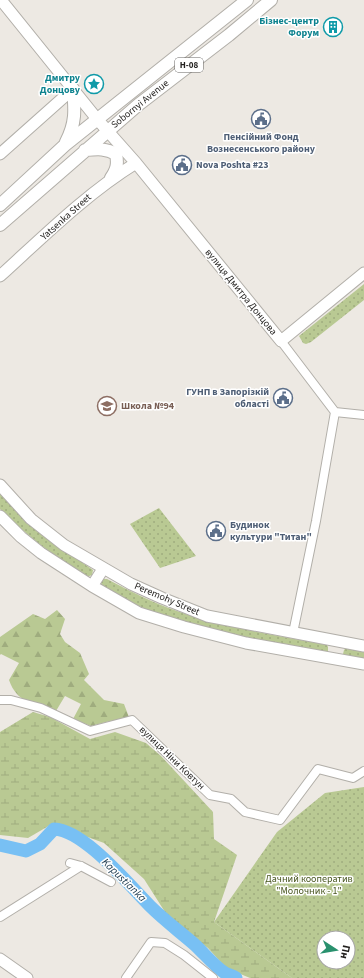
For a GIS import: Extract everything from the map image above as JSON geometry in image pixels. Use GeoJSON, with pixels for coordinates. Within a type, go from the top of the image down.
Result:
{"type":"FeatureCollection","features":[{"type":"Feature","properties":{"kind":"main road","name":"Sobornyi Avenue"},"geometry":{"type":"LineString","coordinates":[[65,145],[247,0]]}},
{"type":"Feature","properties":{"kind":"main road","name":"Sobornyi Avenue"},"geometry":{"type":"LineString","coordinates":[[85,150],[138,105],[271,0]]}},
{"type":"Feature","properties":{"kind":"main road"},"geometry":{"type":"LineString","coordinates":[[65,145],[72,131],[75,111],[73,89]]}},
{"type":"Feature","properties":{"kind":"main road","name":"Н-08"},"geometry":{"type":"LineString","coordinates":[[0,205],[65,145]]}},
{"type":"Feature","properties":{"kind":"main road"},"geometry":{"type":"LineString","coordinates":[[85,150],[109,150],[116,154],[118,164],[111,178]]}},
{"type":"Feature","properties":{"kind":"main road","name":"Н-08"},"geometry":{"type":"LineString","coordinates":[[0,225],[85,150]]}},
{"type":"Feature","properties":{"kind":"street","name":"вулиця Дмитра Донцова"},"geometry":{"type":"LineString","coordinates":[[1,0],[97,119],[136,163],[281,341],[335,412]]}},
{"type":"Feature","properties":{"kind":"street"},"geometry":{"type":"LineString","coordinates":[[0,154],[73,89]]}},
{"type":"Feature","properties":{"kind":"street"},"geometry":{"type":"LineString","coordinates":[[116,154],[136,163]]}},
{"type":"Feature","properties":{"kind":"street","name":"Yatsenka Street"},"geometry":{"type":"LineString","coordinates":[[0,276],[89,196],[111,178],[136,163]]}},
{"type":"Feature","properties":{"kind":"street"},"geometry":{"type":"LineString","coordinates":[[281,341],[364,273]]}},
{"type":"Feature","properties":{"kind":"street"},"geometry":{"type":"LineString","coordinates":[[294,633],[316,521],[335,412],[364,415]]}},
{"type":"Feature","properties":{"kind":"street","name":"Peremohy Street"},"geometry":{"type":"LineString","coordinates":[[0,486],[31,519],[64,545],[103,569],[162,598],[207,616],[364,646]]}},
{"type":"Feature","properties":{"kind":"street","name":"Peremohy Street"},"geometry":{"type":"LineString","coordinates":[[0,516],[21,537],[41,553],[92,586],[139,613],[184,627],[246,643],[364,664]]}},
{"type":"Feature","properties":{"kind":"street"},"geometry":{"type":"LineString","coordinates":[[92,586],[103,569]]}},
{"type":"Feature","properties":{"kind":"street"},"geometry":{"type":"LineString","coordinates":[[335,659],[338,642]]}},
{"type":"Feature","properties":{"kind":"street","name":"вулиця Ніни Ковтун"},"geometry":{"type":"LineString","coordinates":[[0,700],[11,700],[41,708],[90,731],[132,720],[210,795],[231,799],[245,812],[280,820],[318,768],[353,778],[364,771]]}},
{"type":"Feature","properties":{"kind":"street"},"geometry":{"type":"LineString","coordinates":[[70,863],[81,866],[111,882]]}},
{"type":"Feature","properties":{"kind":"street"},"geometry":{"type":"LineString","coordinates":[[0,917],[81,866]]}},
{"type":"Feature","properties":{"kind":"street"},"geometry":{"type":"LineString","coordinates":[[126,978],[152,942],[165,943],[184,954],[213,978]]}},
{"type":"Feature","properties":{"kind":"street"},"geometry":{"type":"LineString","coordinates":[[0,959],[27,978]]}},
{"type":"Feature","properties":{"kind":"green space"},"geometry":{"type":"Polygon","coordinates":[[[364,284],[364,300],[311,342],[306,344],[303,343],[299,336],[364,284]]]}},
{"type":"Feature","properties":{"kind":"green space"},"geometry":{"type":"Polygon","coordinates":[[[0,493],[32,525],[93,570],[92,575],[87,577],[42,546],[20,528],[0,509],[0,493]]]}},
{"type":"Feature","properties":{"kind":"green space"},"geometry":{"type":"Polygon","coordinates":[[[159,508],[196,556],[160,568],[130,524],[159,508]]]}},
{"type":"Feature","properties":{"kind":"green space"},"geometry":{"type":"Polygon","coordinates":[[[103,579],[107,579],[159,604],[195,617],[251,631],[327,645],[328,651],[325,654],[178,622],[145,609],[102,587],[101,584],[103,579]]]}},
{"type":"Feature","properties":{"kind":"green space"},"geometry":{"type":"Polygon","coordinates":[[[57,610],[65,619],[60,634],[65,642],[80,653],[89,674],[84,680],[104,700],[124,704],[130,720],[110,721],[91,726],[73,719],[81,704],[65,696],[56,711],[27,702],[12,688],[9,680],[19,663],[1,654],[0,655],[0,637],[33,614],[45,619],[57,610]]]}},
{"type":"Feature","properties":{"kind":"green space"},"geometry":{"type":"Polygon","coordinates":[[[346,648],[364,651],[364,660],[345,656],[343,654],[346,648]]]}},
{"type":"Feature","properties":{"kind":"green space"},"geometry":{"type":"Polygon","coordinates":[[[33,712],[50,717],[90,739],[115,732],[146,743],[161,756],[213,812],[214,839],[237,855],[214,922],[292,978],[250,978],[226,968],[208,948],[172,923],[144,879],[104,843],[52,824],[28,838],[0,835],[0,732],[33,712]]]}},
{"type":"Feature","properties":{"kind":"green space","name":"Дачний кооператив \"Молочник - 1\""},"geometry":{"type":"Polygon","coordinates":[[[364,787],[364,978],[292,978],[214,922],[277,832],[325,793],[364,787]]]}},
{"type":"Feature","properties":{"kind":"waterway","name":"Kapustianka"},"geometry":{"type":"LineString","coordinates":[[0,845],[26,851],[40,844],[54,829],[66,832],[79,838],[105,860],[155,911],[194,944],[217,967],[236,978]]}},
{"type":"Feature","properties":{"kind":"place","name":"Бізнес-центр Форум"},"geometry":{"type":"Point","coordinates":[333,27]}},
{"type":"Feature","properties":{"kind":"place","name":"Дмитру Донцову"},"geometry":{"type":"Point","coordinates":[94,84]}},
{"type":"Feature","properties":{"kind":"place","name":"Пенсійний Фонд Вознесенського району"},"geometry":{"type":"Point","coordinates":[261,119]}},
{"type":"Feature","properties":{"kind":"place","name":"Nova Poshta #23"},"geometry":{"type":"Point","coordinates":[182,165]}},
{"type":"Feature","properties":{"kind":"place","name":"ГУНП в Запорізкій області"},"geometry":{"type":"Point","coordinates":[283,398]}},
{"type":"Feature","properties":{"kind":"place","name":"Школа №94"},"geometry":{"type":"Point","coordinates":[107,406]}},
{"type":"Feature","properties":{"kind":"place","name":"Будинок культури \"Титан\""},"geometry":{"type":"Point","coordinates":[216,531]}}]}
